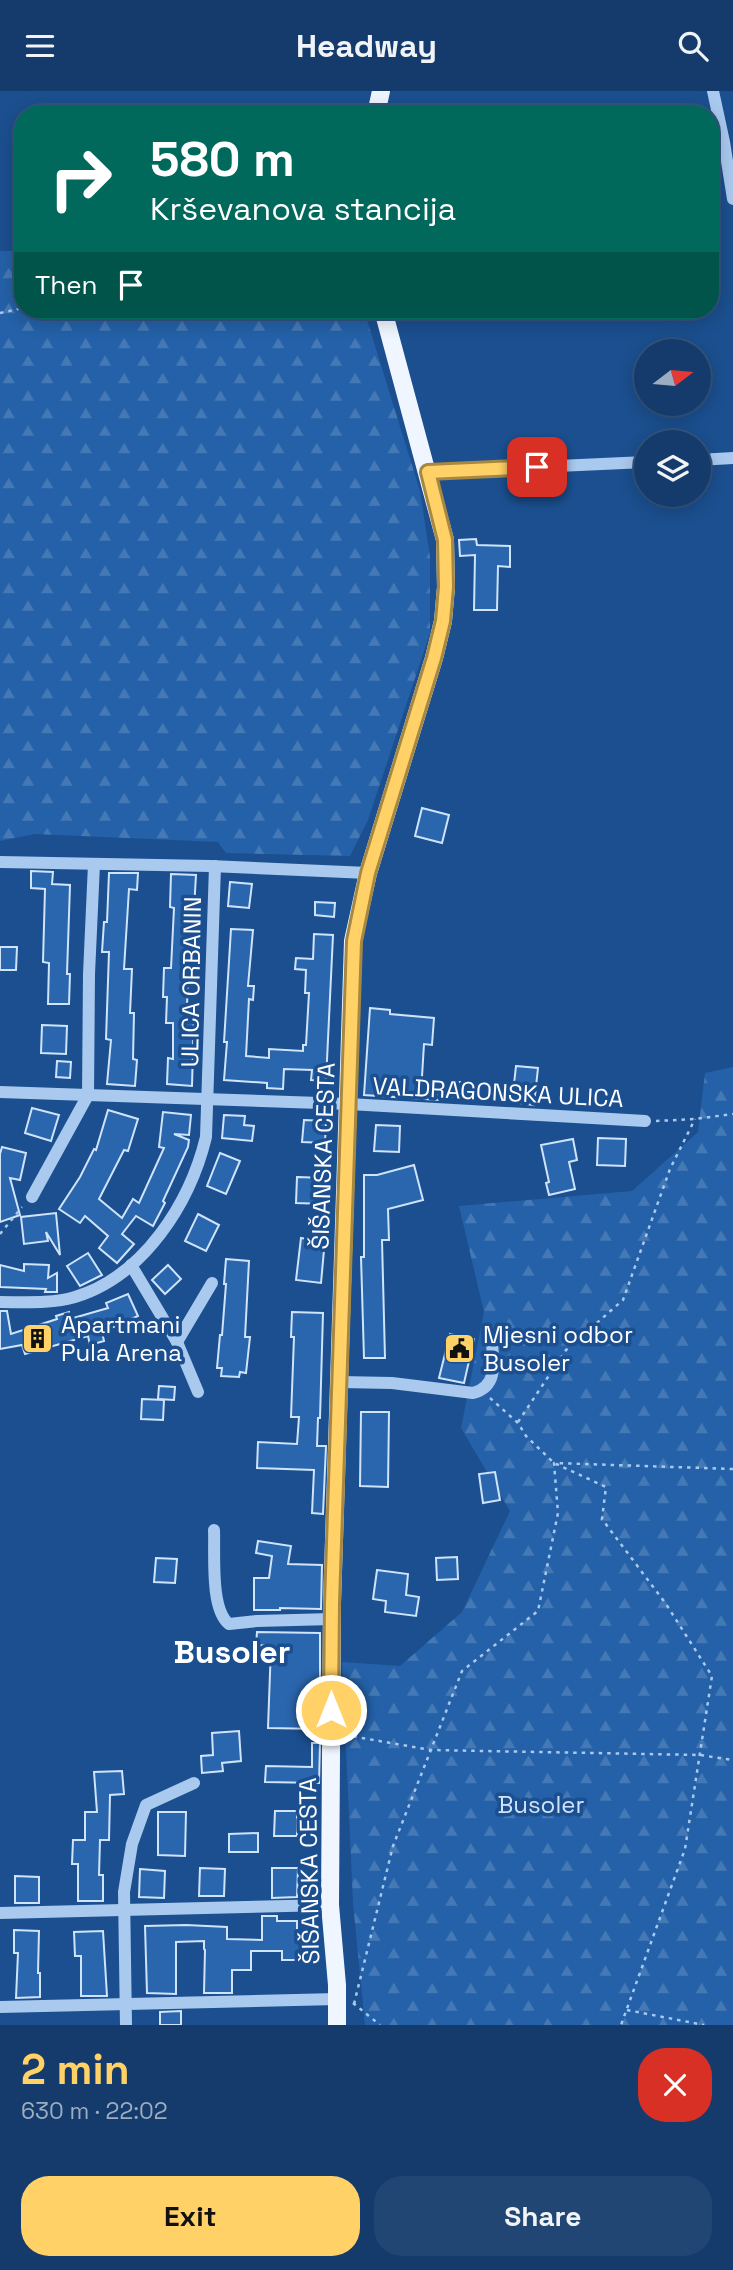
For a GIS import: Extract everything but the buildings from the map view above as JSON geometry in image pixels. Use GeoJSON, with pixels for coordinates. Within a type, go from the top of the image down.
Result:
{"type":"FeatureCollection","features":[{"type":"Feature","properties":{"kind":"main road","name":"ŠIŠANSKA CESTA"},"geometry":{"type":"LineString","coordinates":[[337,2025],[343,1996],[330,1905],[332,1619],[354,941],[368,873],[434,658],[443,621],[446,587],[445,540],[386,319]]}},
{"type":"Feature","properties":{"kind":"street"},"geometry":{"type":"LineString","coordinates":[[719,119],[733,199]]}},
{"type":"Feature","properties":{"kind":"street"},"geometry":{"type":"LineString","coordinates":[[711,459],[733,458]]}},
{"type":"Feature","properties":{"kind":"street"},"geometry":{"type":"LineString","coordinates":[[428,472],[634,463]]}},
{"type":"Feature","properties":{"kind":"street","name":"ULICA ORBANIN"},"geometry":{"type":"LineString","coordinates":[[0,862],[215,866],[368,873]]}},
{"type":"Feature","properties":{"kind":"street"},"geometry":{"type":"LineString","coordinates":[[32,1197],[88,1095],[89,974],[94,864]]}},
{"type":"Feature","properties":{"kind":"street","name":"ULICA ORBANIN"},"geometry":{"type":"LineString","coordinates":[[0,1302],[49,1302],[73,1298],[93,1291],[113,1279],[131,1265],[158,1236],[181,1203],[194,1178],[206,1137],[209,1099],[215,866]]}},
{"type":"Feature","properties":{"kind":"street","name":"ULICA ORBANIN"},"geometry":{"type":"LineString","coordinates":[[0,1092],[349,1104]]}},
{"type":"Feature","properties":{"kind":"street","name":"VALDRAGONSKA ULICA"},"geometry":{"type":"LineString","coordinates":[[349,1104],[645,1122]]}},
{"type":"Feature","properties":{"kind":"street"},"geometry":{"type":"LineString","coordinates":[[131,1265],[177,1342],[198,1392]]}},
{"type":"Feature","properties":{"kind":"street"},"geometry":{"type":"LineString","coordinates":[[177,1342],[212,1283]]}},
{"type":"Feature","properties":{"kind":"street"},"geometry":{"type":"LineString","coordinates":[[340,1382],[392,1383],[473,1393],[483,1391],[490,1383],[494,1371],[492,1344]]}},
{"type":"Feature","properties":{"kind":"street"},"geometry":{"type":"LineString","coordinates":[[214,1530],[216,1595],[222,1618],[229,1624],[332,1619]]}},
{"type":"Feature","properties":{"kind":"street"},"geometry":{"type":"LineString","coordinates":[[126,2025],[124,1892],[132,1844],[146,1805],[194,1783]]}},
{"type":"Feature","properties":{"kind":"street"},"geometry":{"type":"LineString","coordinates":[[0,1913],[330,1905]]}},
{"type":"Feature","properties":{"kind":"street"},"geometry":{"type":"LineString","coordinates":[[0,2007],[343,1996]]}},
{"type":"Feature","properties":{"kind":"path"},"geometry":{"type":"LineString","coordinates":[[645,1122],[733,1114]]}},
{"type":"Feature","properties":{"kind":"path"},"geometry":{"type":"LineString","coordinates":[[518,1423],[566,1350],[624,1300],[670,1169],[695,1119]]}},
{"type":"Feature","properties":{"kind":"path"},"geometry":{"type":"LineString","coordinates":[[0,1234],[32,1197]]}},
{"type":"Feature","properties":{"kind":"path"},"geometry":{"type":"LineString","coordinates":[[483,1391],[518,1423],[526,1436],[554,1463],[606,1487],[602,1519],[666,1604],[712,1676],[685,1849],[621,2025]]}},
{"type":"Feature","properties":{"kind":"path"},"geometry":{"type":"LineString","coordinates":[[554,1463],[733,1469]]}},
{"type":"Feature","properties":{"kind":"path"},"geometry":{"type":"LineString","coordinates":[[380,2025],[343,1996],[393,1846],[463,1671],[538,1611],[558,1513],[554,1463]]}},
{"type":"Feature","properties":{"kind":"path"},"geometry":{"type":"LineString","coordinates":[[331,1733],[431,1750],[700,1755],[733,1760]]}},
{"type":"Feature","properties":{"kind":"path"},"geometry":{"type":"LineString","coordinates":[[627,2010],[704,2025]]}},
{"type":"Feature","properties":{"kind":"green space"},"geometry":{"type":"Polygon","coordinates":[[[0,251],[14,251],[14,319],[367,320],[420,491],[430,556],[430,633],[368,820],[350,856],[226,853],[218,842],[35,834],[0,841],[0,251]]]}},
{"type":"Feature","properties":{"kind":"green space","name":"Busoler"},"geometry":{"type":"Polygon","coordinates":[[[733,1067],[733,2025],[365,2025],[353,1903],[342,1662],[400,1666],[462,1612],[510,1511],[461,1428],[484,1312],[459,1206],[632,1191],[698,1132],[705,1073],[733,1067]]]}},
{"type":"Feature","properties":{"kind":"place","name":"Apartmani Pula Arena"},"geometry":{"type":"Point","coordinates":[38,1338]}},
{"type":"Feature","properties":{"kind":"place","name":"Mjesni odbor Busoler"},"geometry":{"type":"Point","coordinates":[460,1348]}},
{"type":"Feature","properties":{"kind":"district","name":"Busoler"},"geometry":{"type":"Point","coordinates":[232,1652]}},
{"type":"Feature","properties":{"kind":"route"},"geometry":{"type":"LineString","coordinates":[[331,1710],[332,1603],[354,941],[368,873],[443,621],[446,587],[445,540],[428,472],[537,467]]}}]}
